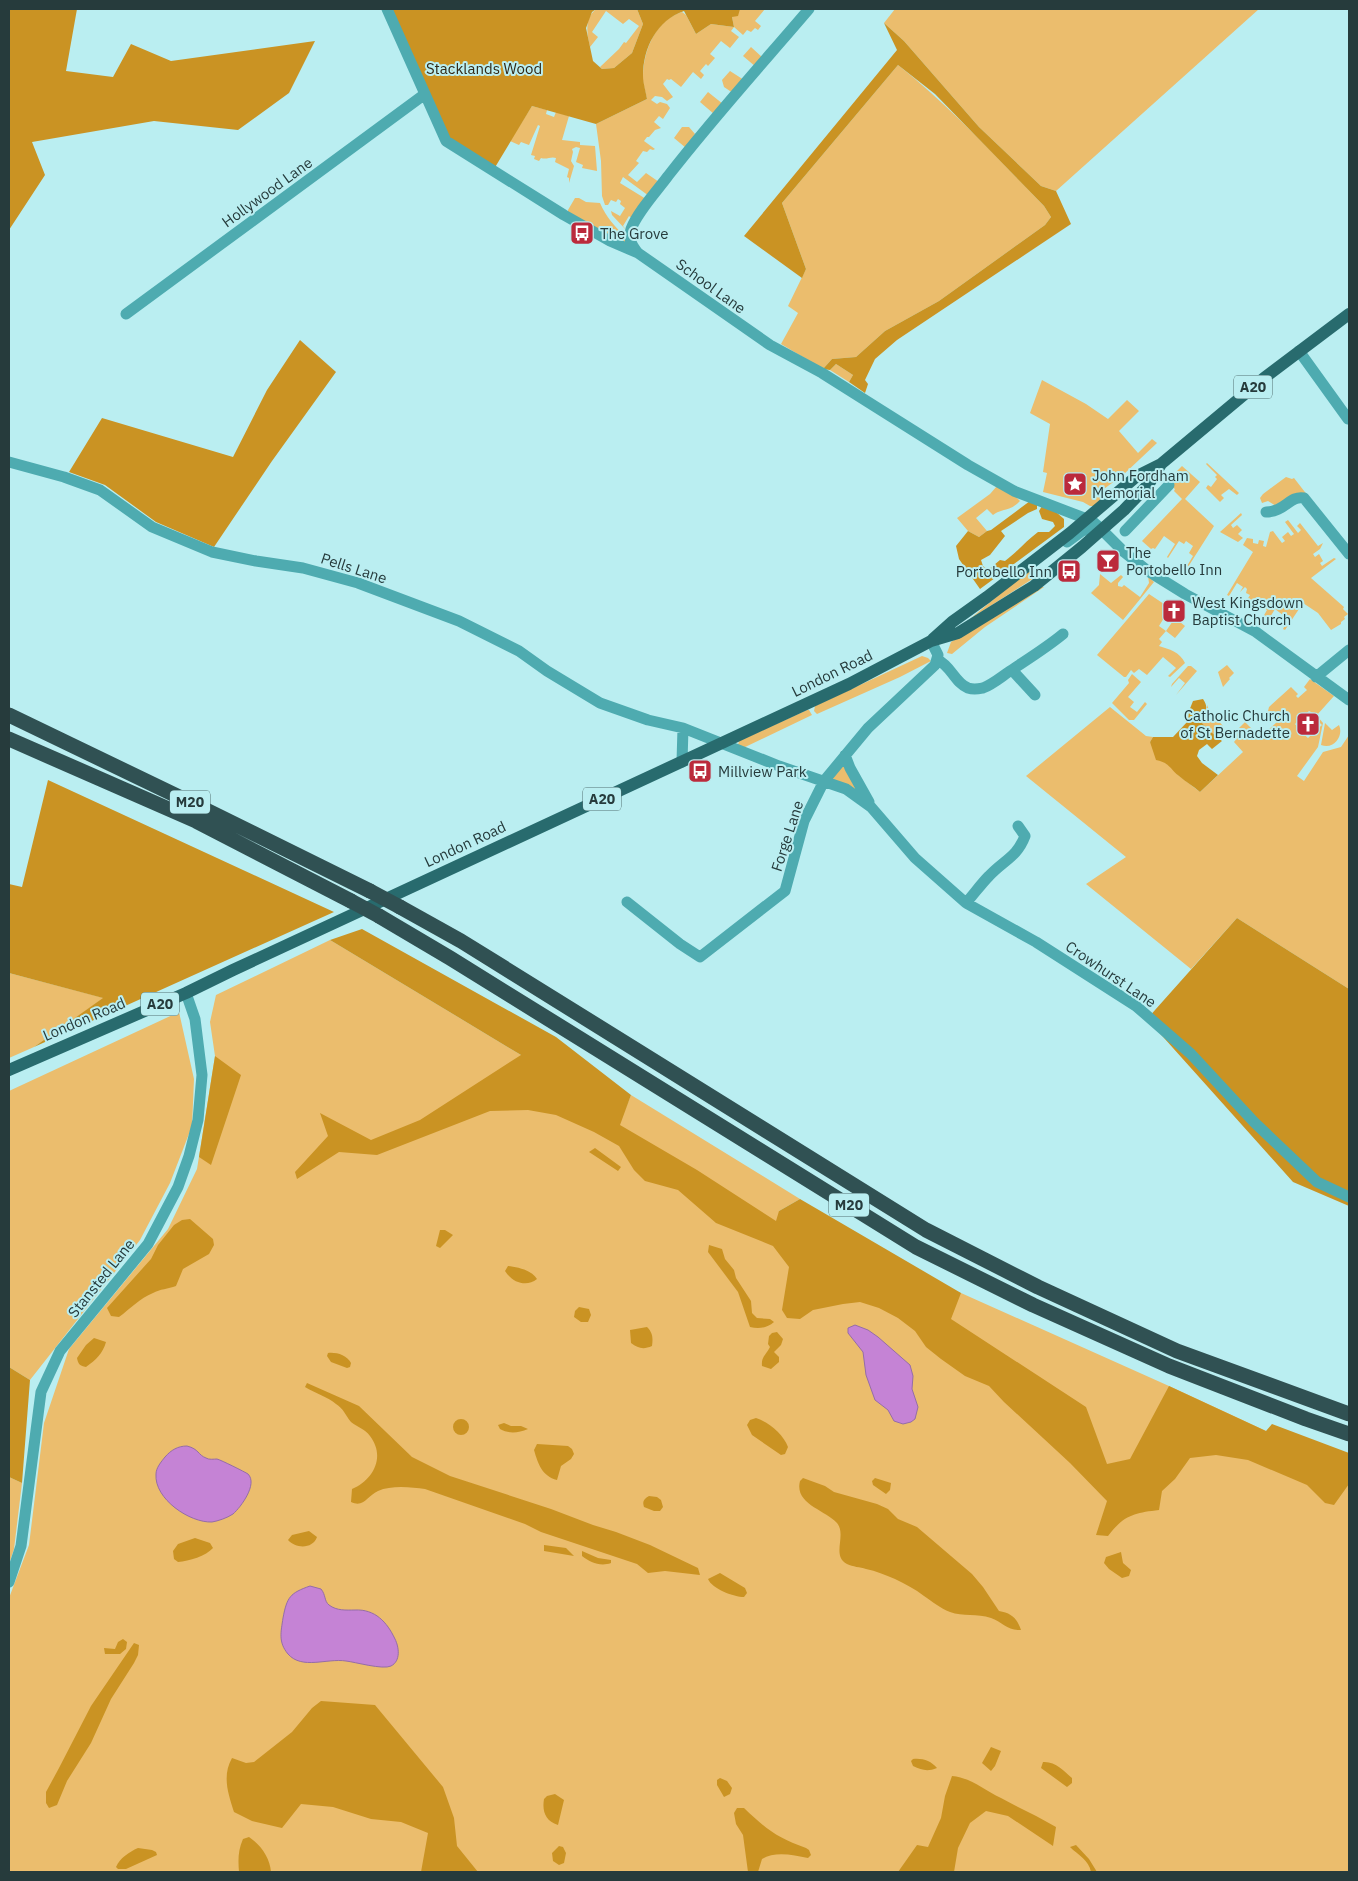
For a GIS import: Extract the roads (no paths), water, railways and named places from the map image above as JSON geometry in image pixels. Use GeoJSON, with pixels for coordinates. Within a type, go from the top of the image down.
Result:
{"type":"FeatureCollection","features":[{"type":"Feature","properties":{"kind":"highway","name":"M20"},"geometry":{"type":"LineString","coordinates":[[9,715],[370,891],[461,941],[926,1230],[1038,1287],[1177,1351],[1349,1414]]}},
{"type":"Feature","properties":{"kind":"highway","name":"M20"},"geometry":{"type":"LineString","coordinates":[[9,739],[196,820],[379,916],[459,963],[916,1247],[1034,1305],[1169,1366],[1349,1434]]}},
{"type":"Feature","properties":{"kind":"main road","name":"London Road"},"geometry":{"type":"LineString","coordinates":[[931,641],[952,622],[1035,560],[1095,524],[1148,479],[1161,464],[1200,430],[1299,351],[1349,314]]}},
{"type":"Feature","properties":{"kind":"main road","name":"London Road"},"geometry":{"type":"LineString","coordinates":[[9,1070],[186,993],[722,744],[858,679],[931,641],[958,634],[1004,606],[1046,577],[1136,476],[1148,479]]}},
{"type":"Feature","properties":{"kind":"street","name":"School Lane"},"geometry":{"type":"LineString","coordinates":[[387,9],[446,141],[564,215],[638,253],[770,344],[822,373],[968,465],[1014,491],[1095,524]]}},
{"type":"Feature","properties":{"kind":"street"},"geometry":{"type":"LineString","coordinates":[[638,253],[632,246],[630,236],[632,228],[647,203],[683,156],[809,9]]}},
{"type":"Feature","properties":{"kind":"street","name":"Hollywood Lane"},"geometry":{"type":"LineString","coordinates":[[126,314],[426,94]]}},
{"type":"Feature","properties":{"kind":"street"},"geometry":{"type":"LineString","coordinates":[[1299,351],[1348,419]]}},
{"type":"Feature","properties":{"kind":"street","name":"Pells Lane"},"geometry":{"type":"LineString","coordinates":[[9,462],[64,477],[100,490],[152,526],[212,552],[303,568],[358,582],[459,621],[519,651],[600,703],[648,720],[683,728],[722,744]]}},
{"type":"Feature","properties":{"kind":"street"},"geometry":{"type":"LineString","coordinates":[[1125,531],[1166,488],[1148,479]]}},
{"type":"Feature","properties":{"kind":"street"},"geometry":{"type":"LineString","coordinates":[[1266,512],[1276,512],[1296,498],[1304,498],[1349,554]]}},
{"type":"Feature","properties":{"kind":"street"},"geometry":{"type":"LineString","coordinates":[[1095,524],[1124,552],[1148,571],[1185,594],[1256,632],[1349,700]]}},
{"type":"Feature","properties":{"kind":"street"},"geometry":{"type":"LineString","coordinates":[[931,641],[938,652],[938,660],[943,662],[962,684],[973,689],[986,687],[1012,670],[1043,642],[1063,634]]}},
{"type":"Feature","properties":{"kind":"street"},"geometry":{"type":"LineString","coordinates":[[1316,677],[1349,650]]}},
{"type":"Feature","properties":{"kind":"street","name":"Forge Lane"},"geometry":{"type":"LineString","coordinates":[[627,902],[680,944],[700,957],[785,891],[804,821],[824,781],[872,724],[931,670],[938,660]]}},
{"type":"Feature","properties":{"kind":"street"},"geometry":{"type":"LineString","coordinates":[[1012,670],[1035,695]]}},
{"type":"Feature","properties":{"kind":"street"},"geometry":{"type":"LineString","coordinates":[[682,762],[683,728]]}},
{"type":"Feature","properties":{"kind":"street","name":"Crowhurst Lane"},"geometry":{"type":"LineString","coordinates":[[722,744],[846,789],[871,806]]}},
{"type":"Feature","properties":{"kind":"street","name":"Crowhurst Lane"},"geometry":{"type":"LineString","coordinates":[[845,755],[871,806],[915,858],[966,902],[1036,942],[1136,1006],[1191,1054],[1254,1122],[1317,1182],[1349,1197]]}},
{"type":"Feature","properties":{"kind":"street"},"geometry":{"type":"LineString","coordinates":[[966,902],[990,874],[1020,848],[1026,836],[1018,826]]}},
{"type":"Feature","properties":{"kind":"street","name":"Stansted Lane"},"geometry":{"type":"LineString","coordinates":[[9,1582],[21,1546],[41,1392],[60,1351],[148,1244],[178,1187],[189,1156],[198,1120],[202,1074],[195,1019],[186,993]]}},
{"type":"Feature","properties":{"kind":"place","name":"The Grove"},"geometry":{"type":"Point","coordinates":[582,233]}},
{"type":"Feature","properties":{"kind":"place","name":"John Fordham Memorial"},"geometry":{"type":"Point","coordinates":[1075,484]}},
{"type":"Feature","properties":{"kind":"place","name":"The Portobello Inn"},"geometry":{"type":"Point","coordinates":[1108,561]}},
{"type":"Feature","properties":{"kind":"place","name":"Portobello Inn"},"geometry":{"type":"Point","coordinates":[1069,571]}},
{"type":"Feature","properties":{"kind":"place","name":"West Kingsdown Baptist Church"},"geometry":{"type":"Point","coordinates":[1174,611]}},
{"type":"Feature","properties":{"kind":"place","name":"Catholic Church of St Bernadette"},"geometry":{"type":"Point","coordinates":[1308,724]}},
{"type":"Feature","properties":{"kind":"place","name":"Millview Park"},"geometry":{"type":"Point","coordinates":[700,771]}},
{"type":"Feature","properties":{"kind":"park label","name":"Stacklands Wood"},"geometry":{"type":"Point","coordinates":[484,68]}}]}
